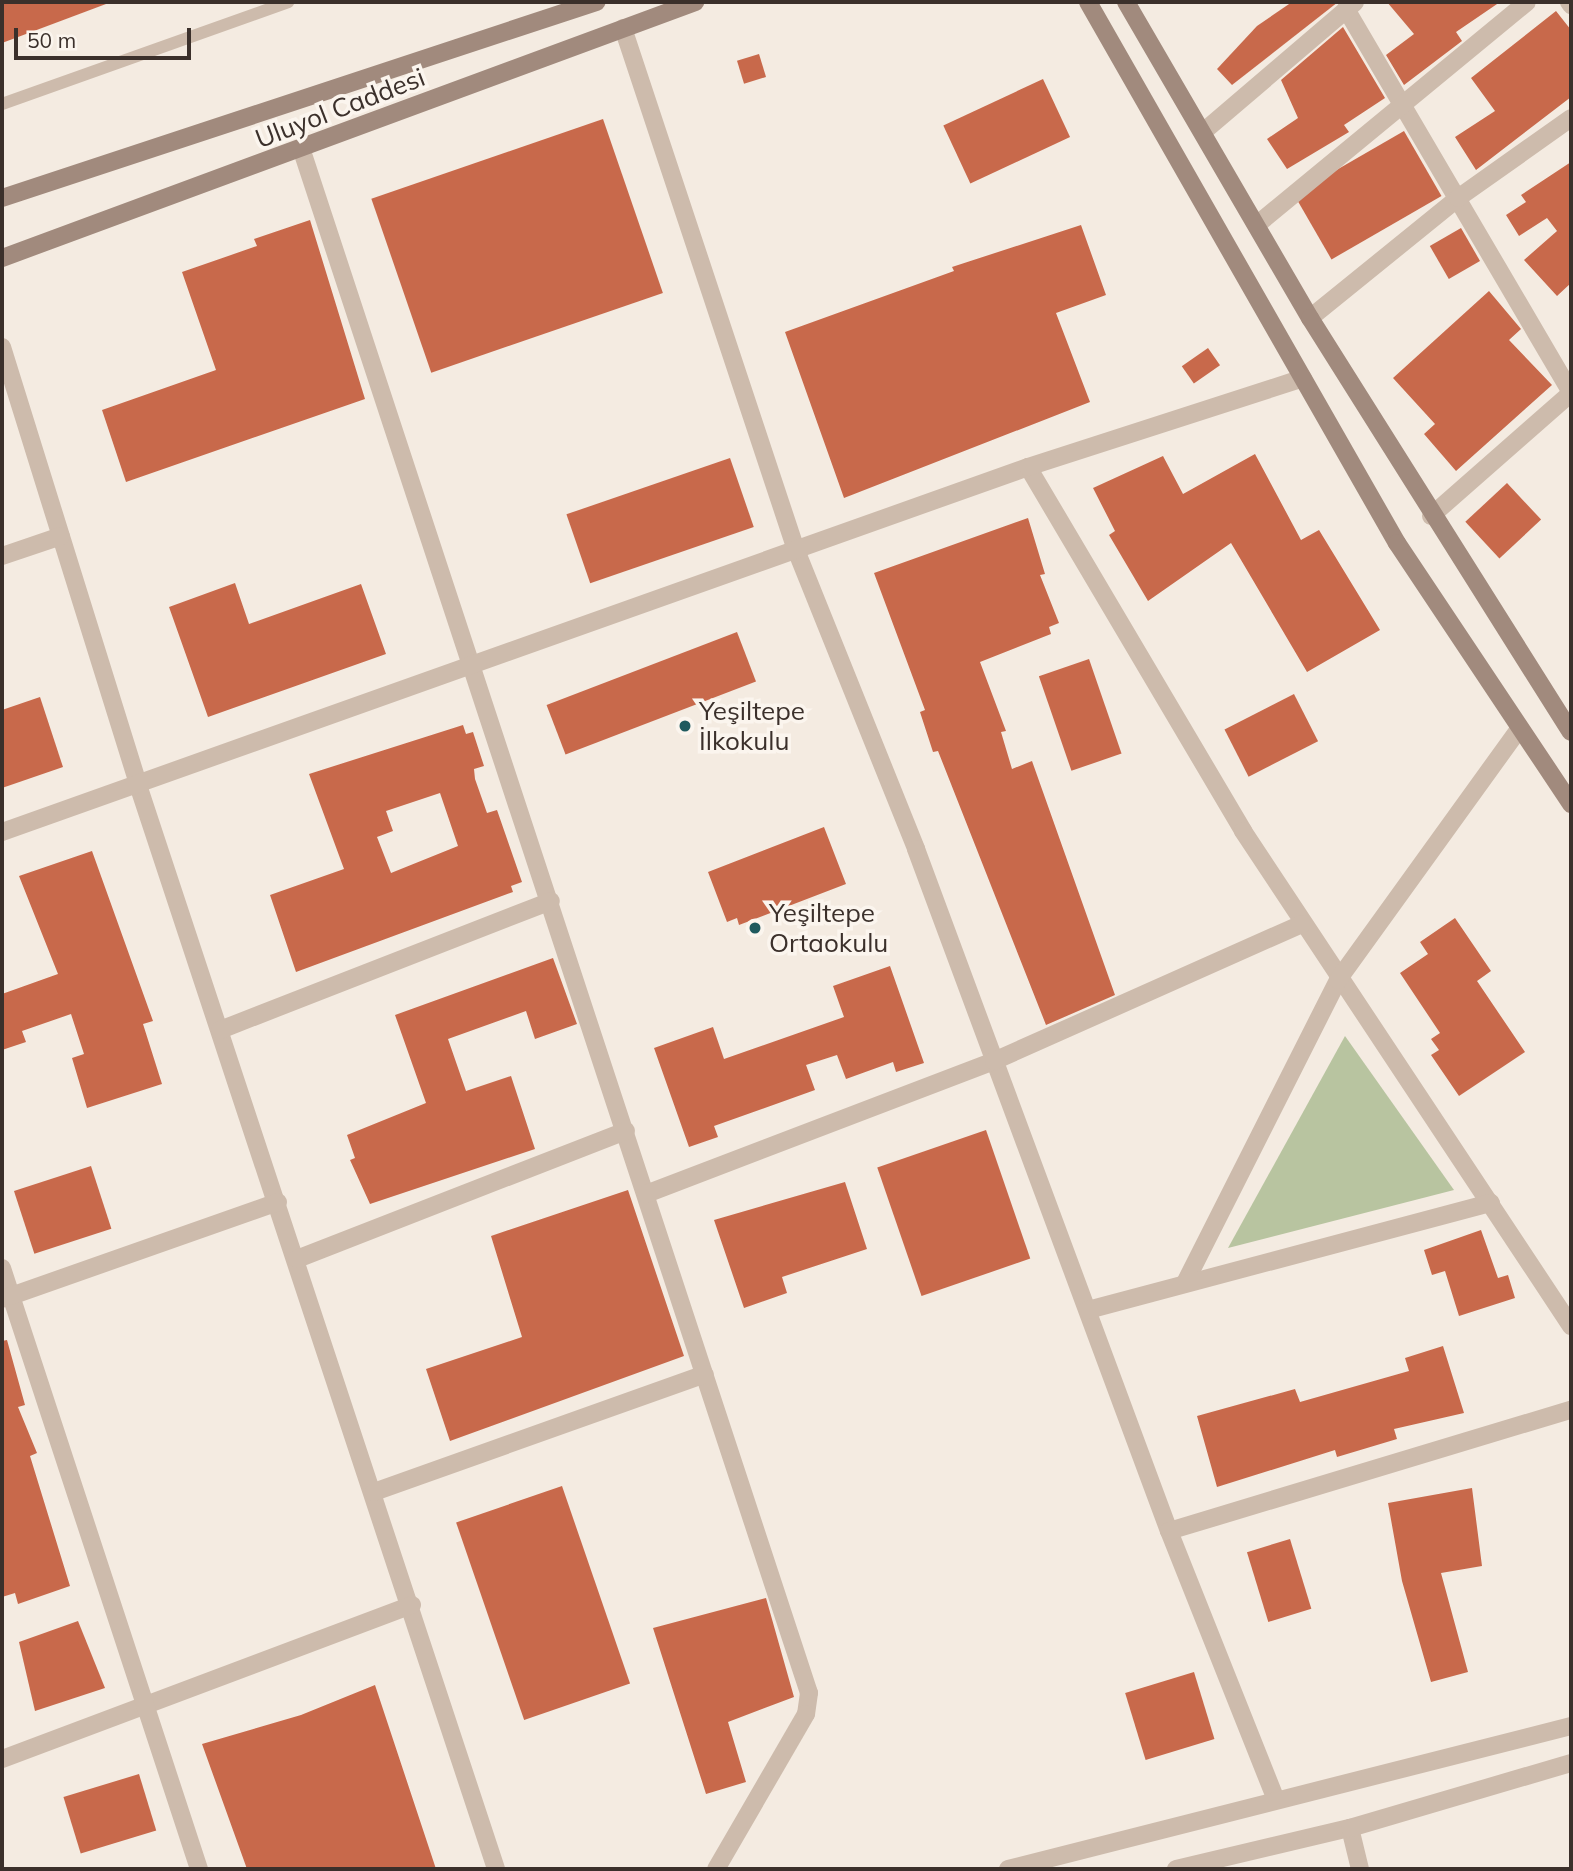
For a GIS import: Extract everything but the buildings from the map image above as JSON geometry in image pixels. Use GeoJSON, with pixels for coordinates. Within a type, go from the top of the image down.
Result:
{"type":"FeatureCollection","features":[{"type":"Feature","properties":{"kind":"main road","name":"Uluyol Caddesi"},"geometry":{"type":"LineString","coordinates":[[2,198],[596,2]]}},
{"type":"Feature","properties":{"kind":"main road","name":"Uluyol Caddesi"},"geometry":{"type":"LineString","coordinates":[[2,258],[302,151],[695,2]]}},
{"type":"Feature","properties":{"kind":"main road"},"geometry":{"type":"LineString","coordinates":[[1088,2],[1397,543],[1518,730],[1571,804]]}},
{"type":"Feature","properties":{"kind":"main road"},"geometry":{"type":"LineString","coordinates":[[1126,2],[1259,223],[1310,318],[1431,516],[1571,732]]}},
{"type":"Feature","properties":{"kind":"street"},"geometry":{"type":"LineString","coordinates":[[1259,223],[1402,102],[1527,2]]}},
{"type":"Feature","properties":{"kind":"street"},"geometry":{"type":"LineString","coordinates":[[1203,132],[1351,5],[1402,102],[1571,393],[1431,516]]}},
{"type":"Feature","properties":{"kind":"street"},"geometry":{"type":"LineString","coordinates":[[622,28],[796,550],[995,1061],[1169,1531],[1276,1800]]}},
{"type":"Feature","properties":{"kind":"street"},"geometry":{"type":"LineString","coordinates":[[1310,318],[1458,198],[1571,118]]}},
{"type":"Feature","properties":{"kind":"street"},"geometry":{"type":"LineString","coordinates":[[302,151],[551,901],[809,1693],[806,1714],[716,1869]]}},
{"type":"Feature","properties":{"kind":"street"},"geometry":{"type":"LineString","coordinates":[[2,347],[139,788],[412,1605],[496,1869]]}},
{"type":"Feature","properties":{"kind":"street"},"geometry":{"type":"LineString","coordinates":[[2,832],[139,788],[1028,467],[1303,378]]}},
{"type":"Feature","properties":{"kind":"street"},"geometry":{"type":"LineString","coordinates":[[1028,467],[1302,924],[1571,1326]]}},
{"type":"Feature","properties":{"kind":"street"},"geometry":{"type":"LineString","coordinates":[[2,556],[61,536]]}},
{"type":"Feature","properties":{"kind":"street"},"geometry":{"type":"LineString","coordinates":[[1186,1281],[1338,980],[1518,730]]}},
{"type":"Feature","properties":{"kind":"street"},"geometry":{"type":"LineString","coordinates":[[220,1030],[551,901]]}},
{"type":"Feature","properties":{"kind":"street"},"geometry":{"type":"LineString","coordinates":[[646,1194],[995,1061],[1302,924]]}},
{"type":"Feature","properties":{"kind":"street"},"geometry":{"type":"LineString","coordinates":[[297,1259],[626,1131]]}},
{"type":"Feature","properties":{"kind":"street"},"geometry":{"type":"LineString","coordinates":[[6,1298],[278,1202]]}},
{"type":"Feature","properties":{"kind":"street"},"geometry":{"type":"LineString","coordinates":[[1088,1310],[1186,1281],[1491,1203]]}},
{"type":"Feature","properties":{"kind":"street"},"geometry":{"type":"LineString","coordinates":[[2,1268],[6,1298],[199,1869]]}},
{"type":"Feature","properties":{"kind":"street"},"geometry":{"type":"LineString","coordinates":[[374,1492],[705,1374]]}},
{"type":"Feature","properties":{"kind":"street"},"geometry":{"type":"LineString","coordinates":[[1169,1531],[1571,1410]]}},
{"type":"Feature","properties":{"kind":"street"},"geometry":{"type":"LineString","coordinates":[[2,1759],[412,1605]]}},
{"type":"Feature","properties":{"kind":"street"},"geometry":{"type":"LineString","coordinates":[[1008,1869],[1571,1726]]}},
{"type":"Feature","properties":{"kind":"street"},"geometry":{"type":"LineString","coordinates":[[1176,1869],[1350,1828],[1571,1763]]}},
{"type":"Feature","properties":{"kind":"street"},"geometry":{"type":"LineString","coordinates":[[1350,1828],[1360,1869]]}},
{"type":"Feature","properties":{"kind":"lane"},"geometry":{"type":"LineString","coordinates":[[2,104],[288,2]]}},
{"type":"Feature","properties":{"kind":"green space"},"geometry":{"type":"Polygon","coordinates":[[[1345,1036],[1454,1190],[1228,1248],[1345,1036]]]}},
{"type":"Feature","properties":{"kind":"place","name":"Yeşiltepe İlkokulu"},"geometry":{"type":"Point","coordinates":[685,726]}},
{"type":"Feature","properties":{"kind":"place","name":"Yeşiltepe Ortaokulu"},"geometry":{"type":"Point","coordinates":[755,928]}}]}
